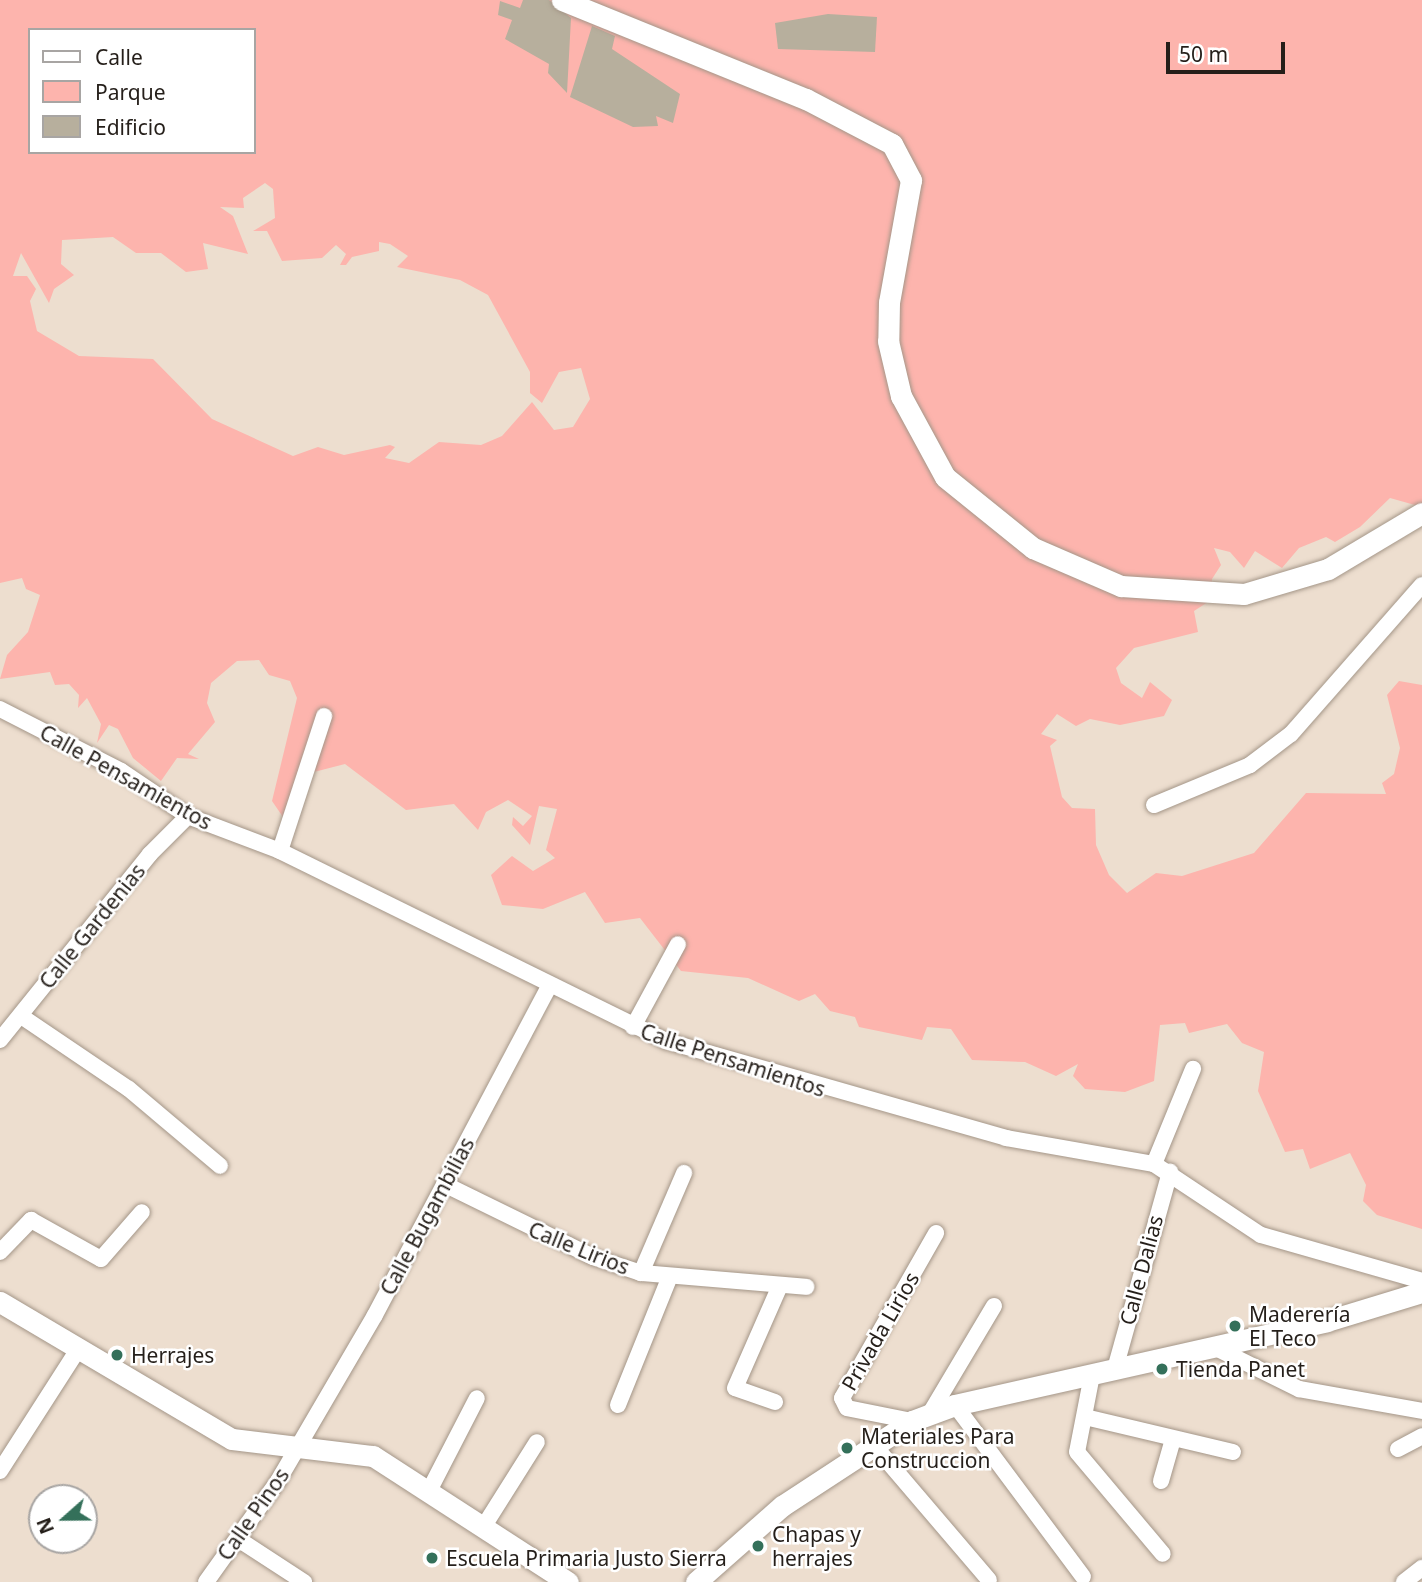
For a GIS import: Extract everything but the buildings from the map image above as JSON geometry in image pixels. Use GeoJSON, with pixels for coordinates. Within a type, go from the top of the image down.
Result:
{"type":"FeatureCollection","features":[{"type":"Feature","properties":{"kind":"main road"},"geometry":{"type":"LineString","coordinates":[[562,0],[849,118],[892,144],[911,180],[890,302],[888,341],[901,396],[945,477],[1033,548],[1121,586],[1244,594],[1328,569],[1422,513]]}},
{"type":"Feature","properties":{"kind":"main road"},"geometry":{"type":"LineString","coordinates":[[696,1582],[782,1506],[872,1443],[921,1418],[954,1405],[1216,1348],[1422,1292]]}},
{"type":"Feature","properties":{"kind":"main road"},"geometry":{"type":"LineString","coordinates":[[0,1302],[77,1351],[232,1439],[358,1451],[430,1489],[568,1582]]}},
{"type":"Feature","properties":{"kind":"street"},"geometry":{"type":"LineString","coordinates":[[1154,804],[1250,765],[1291,734],[1422,585]]}},
{"type":"Feature","properties":{"kind":"street","name":"Calle Pensamientos"},"geometry":{"type":"LineString","coordinates":[[0,709],[121,771],[188,816],[280,851],[633,1027],[831,1093],[1006,1138],[1154,1164],[1170,1171],[1221,1214],[1261,1235],[1422,1281]]}},
{"type":"Feature","properties":{"kind":"street"},"geometry":{"type":"LineString","coordinates":[[280,851],[324,716]]}},
{"type":"Feature","properties":{"kind":"street","name":"Calle Gardenias"},"geometry":{"type":"LineString","coordinates":[[0,1040],[150,854],[188,816]]}},
{"type":"Feature","properties":{"kind":"street"},"geometry":{"type":"LineString","coordinates":[[633,1027],[678,944]]}},
{"type":"Feature","properties":{"kind":"street","name":"Calle Bugambilias"},"geometry":{"type":"LineString","coordinates":[[299,1446],[444,1184],[550,984]]}},
{"type":"Feature","properties":{"kind":"street"},"geometry":{"type":"LineString","coordinates":[[21,1016],[129,1089],[220,1166]]}},
{"type":"Feature","properties":{"kind":"street"},"geometry":{"type":"LineString","coordinates":[[1154,1164],[1193,1069]]}},
{"type":"Feature","properties":{"kind":"street","name":"Calle Dalias"},"geometry":{"type":"LineString","coordinates":[[1115,1369],[1170,1171]]}},
{"type":"Feature","properties":{"kind":"street"},"geometry":{"type":"LineString","coordinates":[[641,1273],[684,1173]]}},
{"type":"Feature","properties":{"kind":"street","name":"Calle Lirios"},"geometry":{"type":"LineString","coordinates":[[444,1184],[593,1257],[641,1273],[779,1288],[806,1287]]}},
{"type":"Feature","properties":{"kind":"street"},"geometry":{"type":"LineString","coordinates":[[0,1252],[32,1220],[101,1259],[142,1212]]}},
{"type":"Feature","properties":{"kind":"street","name":"Privada Lirios"},"geometry":{"type":"LineString","coordinates":[[921,1418],[847,1408],[842,1398],[936,1233]]}},
{"type":"Feature","properties":{"kind":"street"},"geometry":{"type":"LineString","coordinates":[[618,1405],[670,1276]]}},
{"type":"Feature","properties":{"kind":"street"},"geometry":{"type":"LineString","coordinates":[[775,1402],[734,1388],[779,1288]]}},
{"type":"Feature","properties":{"kind":"street"},"geometry":{"type":"LineString","coordinates":[[921,1418],[994,1306]]}},
{"type":"Feature","properties":{"kind":"street"},"geometry":{"type":"LineString","coordinates":[[1216,1348],[1299,1389],[1422,1411]]}},
{"type":"Feature","properties":{"kind":"street"},"geometry":{"type":"LineString","coordinates":[[0,1471],[77,1351]]}},
{"type":"Feature","properties":{"kind":"street"},"geometry":{"type":"LineString","coordinates":[[1092,1375],[1079,1456],[1163,1554]]}},
{"type":"Feature","properties":{"kind":"street"},"geometry":{"type":"LineString","coordinates":[[430,1489],[477,1398]]}},
{"type":"Feature","properties":{"kind":"street"},"geometry":{"type":"LineString","coordinates":[[954,1405],[1083,1577]]}},
{"type":"Feature","properties":{"kind":"street"},"geometry":{"type":"LineString","coordinates":[[1085,1418],[1172,1443],[1233,1452]]}},
{"type":"Feature","properties":{"kind":"street"},"geometry":{"type":"LineString","coordinates":[[1398,1450],[1422,1436]]}},
{"type":"Feature","properties":{"kind":"street"},"geometry":{"type":"LineString","coordinates":[[484,1526],[537,1442]]}},
{"type":"Feature","properties":{"kind":"street"},"geometry":{"type":"LineString","coordinates":[[872,1443],[989,1580]]}},
{"type":"Feature","properties":{"kind":"street"},"geometry":{"type":"LineString","coordinates":[[1161,1481],[1172,1443]]}},
{"type":"Feature","properties":{"kind":"street","name":"Calle Pinos"},"geometry":{"type":"LineString","coordinates":[[206,1582],[238,1539],[299,1446]]}},
{"type":"Feature","properties":{"kind":"street"},"geometry":{"type":"LineString","coordinates":[[238,1539],[304,1582]]}},
{"type":"Feature","properties":{"kind":"street"},"geometry":{"type":"LineString","coordinates":[[1404,1582],[1422,1568]]}},
{"type":"Feature","properties":{"kind":"green space"},"geometry":{"type":"Polygon","coordinates":[[[0,0],[1422,0],[1422,507],[1390,498],[1360,527],[1335,542],[1326,537],[1299,548],[1282,568],[1255,551],[1244,568],[1230,552],[1214,548],[1221,565],[1212,579],[1211,600],[1194,611],[1198,632],[1134,648],[1116,668],[1121,683],[1142,698],[1150,682],[1172,700],[1164,716],[1120,725],[1090,719],[1076,726],[1057,714],[1041,734],[1057,740],[1050,746],[1062,797],[1072,808],[1095,809],[1096,845],[1109,875],[1127,893],[1156,873],[1182,876],[1254,853],[1306,793],[1386,794],[1382,783],[1394,774],[1400,748],[1387,695],[1399,681],[1422,685],[1422,1229],[1377,1215],[1363,1201],[1366,1185],[1350,1153],[1310,1169],[1303,1149],[1285,1152],[1258,1091],[1264,1052],[1242,1043],[1227,1024],[1189,1033],[1185,1023],[1160,1025],[1154,1081],[1125,1092],[1085,1089],[1073,1076],[1078,1064],[1056,1076],[1025,1062],[972,1060],[951,1029],[927,1027],[922,1040],[859,1027],[855,1017],[830,1011],[815,994],[799,1001],[748,978],[681,971],[640,918],[605,923],[585,892],[543,909],[502,905],[491,875],[512,856],[533,871],[555,858],[546,850],[557,809],[539,806],[530,845],[512,825],[513,817],[523,826],[532,816],[508,800],[486,812],[478,830],[454,804],[406,810],[345,764],[310,773],[285,820],[272,801],[297,698],[290,681],[269,675],[259,660],[237,661],[211,683],[207,703],[215,722],[188,754],[199,759],[177,758],[161,781],[133,758],[118,729],[109,725],[97,743],[101,724],[87,698],[78,708],[79,695],[69,684],[55,685],[50,672],[0,679],[7,655],[28,632],[40,595],[26,589],[22,578],[0,583],[0,0]],[[265,183],[243,198],[244,208],[220,207],[233,216],[248,254],[203,243],[208,269],[186,272],[161,253],[136,253],[113,237],[62,240],[61,264],[74,275],[54,289],[49,303],[21,253],[13,276],[27,276],[36,289],[30,301],[37,331],[79,356],[153,359],[212,419],[293,456],[318,447],[344,455],[390,445],[395,447],[385,458],[409,463],[439,442],[481,445],[502,436],[532,402],[554,430],[573,427],[590,399],[581,368],[559,372],[542,403],[530,393],[530,372],[488,295],[460,280],[397,267],[408,256],[390,244],[379,242],[379,251],[352,257],[346,265],[340,265],[346,254],[336,245],[322,258],[282,261],[267,231],[253,231],[275,218],[273,189],[265,183]]]}},
{"type":"Feature","properties":{"kind":"place","name":"Maderería El Teco"},"geometry":{"type":"Point","coordinates":[1235,1326]}},
{"type":"Feature","properties":{"kind":"place","name":"Herrajes"},"geometry":{"type":"Point","coordinates":[117,1355]}},
{"type":"Feature","properties":{"kind":"place","name":"Tienda Panet"},"geometry":{"type":"Point","coordinates":[1162,1369]}},
{"type":"Feature","properties":{"kind":"place","name":"Materiales Para Construccion"},"geometry":{"type":"Point","coordinates":[847,1448]}},
{"type":"Feature","properties":{"kind":"place","name":"Chapas y herrajes"},"geometry":{"type":"Point","coordinates":[758,1546]}},
{"type":"Feature","properties":{"kind":"place","name":"Escuela Primaria Justo Sierra"},"geometry":{"type":"Point","coordinates":[432,1558]}}]}
